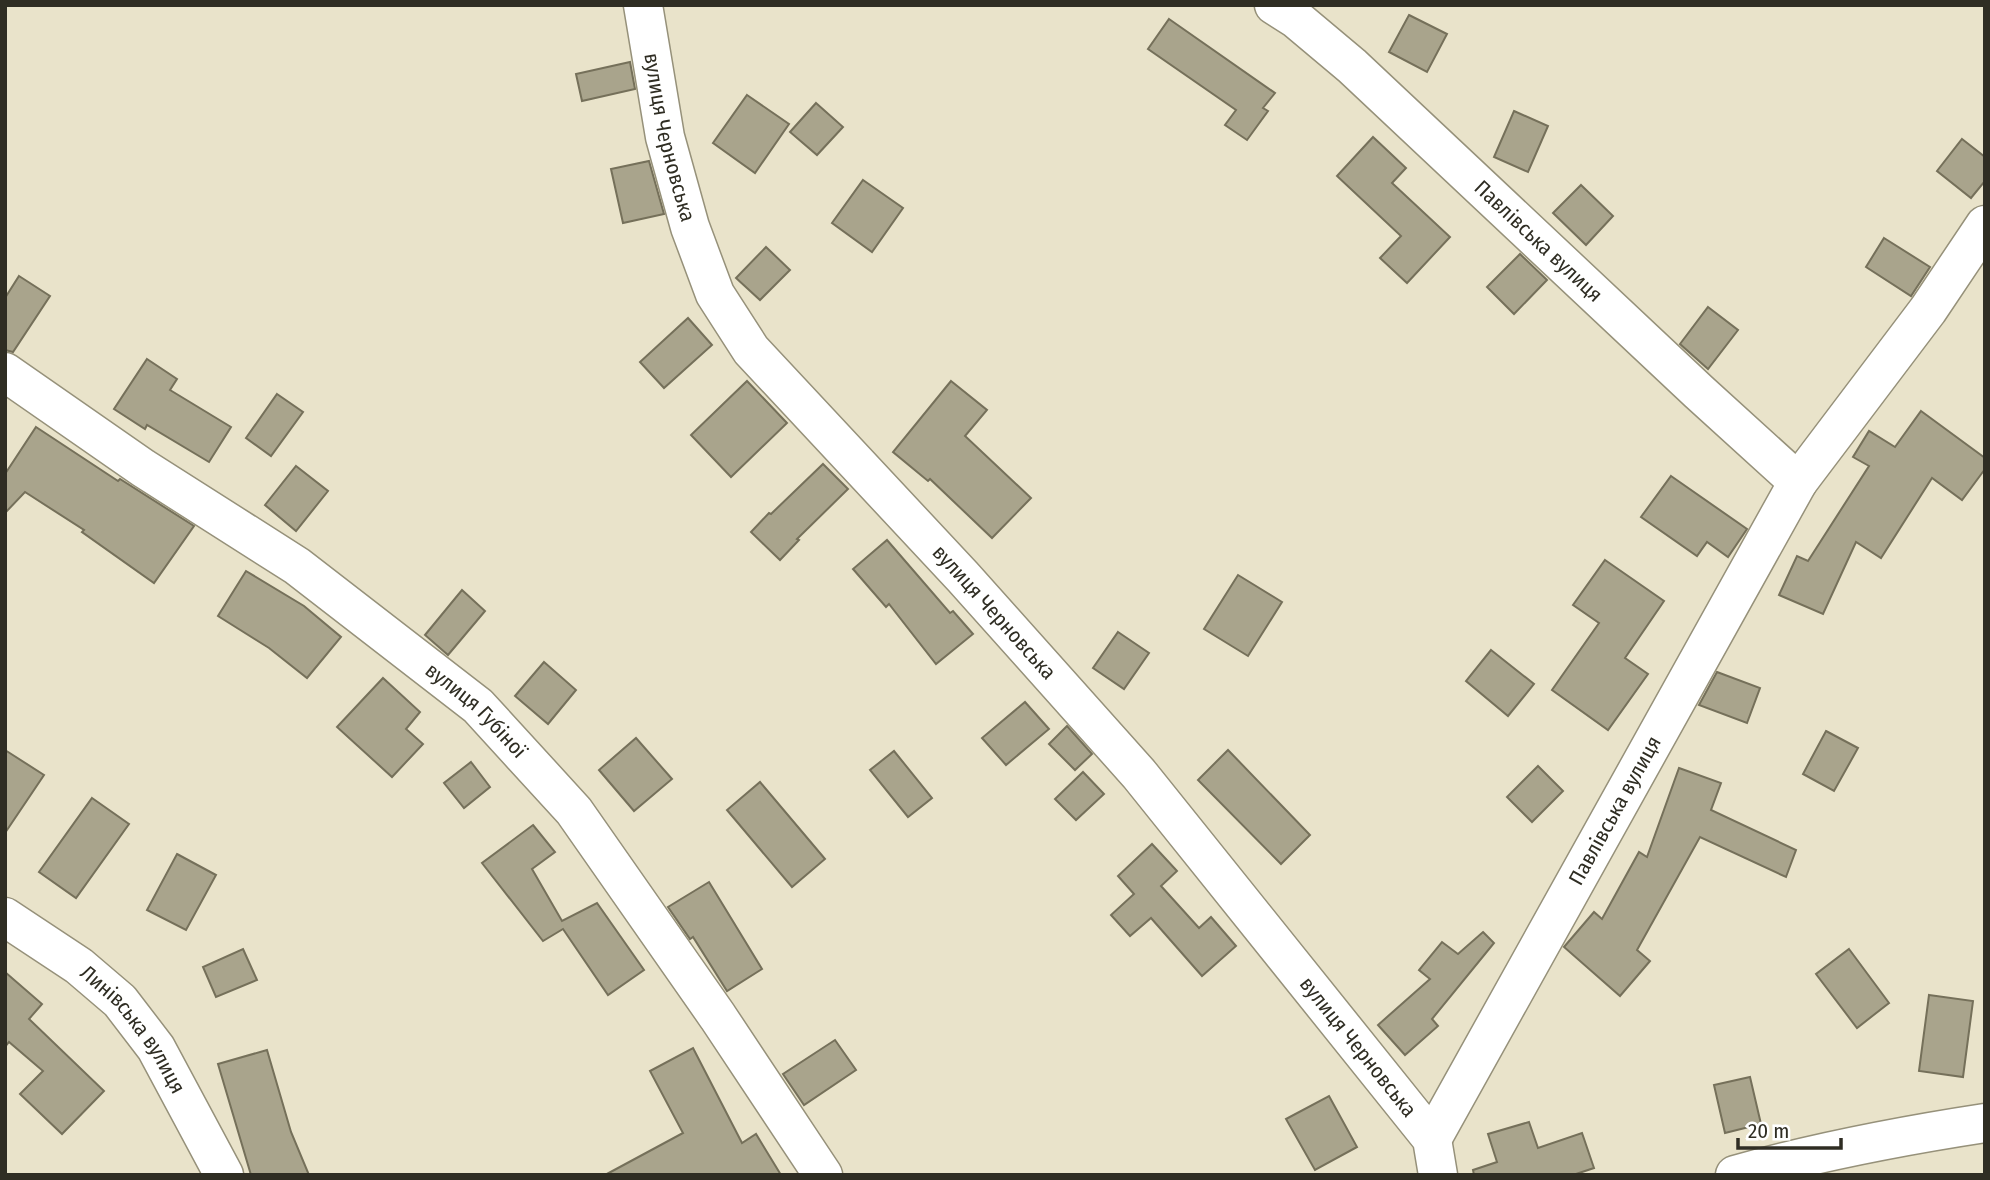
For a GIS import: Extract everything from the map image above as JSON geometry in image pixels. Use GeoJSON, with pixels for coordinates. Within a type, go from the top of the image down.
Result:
{"type":"FeatureCollection","features":[{"type":"Feature","properties":{"kind":"street","name":"вулиця Черновська"},"geometry":{"type":"LineString","coordinates":[[643,5],[665,137],[690,227],[715,294],[751,350],[963,577],[1139,775],[1435,1157]]}},
{"type":"Feature","properties":{"kind":"street","name":"Павлівська вулиця"},"geometry":{"type":"LineString","coordinates":[[1274,5],[1296,19],[1352,66],[1798,482]]}},
{"type":"Feature","properties":{"kind":"street","name":"Павлівська вулиця"},"geometry":{"type":"LineString","coordinates":[[1435,1157],[1798,482],[1928,310],[1985,225]]}},
{"type":"Feature","properties":{"kind":"street","name":"вулиця Губіної"},"geometry":{"type":"LineString","coordinates":[[5,372],[143,468],[297,566],[478,706],[574,811],[718,1017],[823,1175]]}},
{"type":"Feature","properties":{"kind":"street","name":"Линівська вулиця"},"geometry":{"type":"LineString","coordinates":[[5,917],[79,966],[120,1002],[156,1048],[224,1175]]}},
{"type":"Feature","properties":{"kind":"street"},"geometry":{"type":"LineString","coordinates":[[1735,1175],[1807,1155],[1985,1124]]}},
{"type":"Feature","properties":{"kind":"building"},"geometry":{"type":"Polygon","coordinates":[[[1409,15],[1447,34],[1427,72],[1389,52],[1409,15]]]}},
{"type":"Feature","properties":{"kind":"building"},"geometry":{"type":"Polygon","coordinates":[[[1169,19],[1275,93],[1263,108],[1268,111],[1247,140],[1225,125],[1236,110],[1148,49],[1169,19]]]}},
{"type":"Feature","properties":{"kind":"building"},"geometry":{"type":"Polygon","coordinates":[[[630,62],[635,89],[582,101],[576,74],[630,62]]]}},
{"type":"Feature","properties":{"kind":"building"},"geometry":{"type":"Polygon","coordinates":[[[747,95],[789,124],[755,173],[713,143],[747,95]]]}},
{"type":"Feature","properties":{"kind":"building"},"geometry":{"type":"Polygon","coordinates":[[[816,103],[843,127],[817,155],[790,132],[816,103]]]}},
{"type":"Feature","properties":{"kind":"building"},"geometry":{"type":"Polygon","coordinates":[[[1514,111],[1548,126],[1528,172],[1494,157],[1514,111]]]}},
{"type":"Feature","properties":{"kind":"building"},"geometry":{"type":"Polygon","coordinates":[[[1373,137],[1406,168],[1392,183],[1450,237],[1407,283],[1380,258],[1401,236],[1337,176],[1373,137]]]}},
{"type":"Feature","properties":{"kind":"building"},"geometry":{"type":"Polygon","coordinates":[[[1962,139],[1985,157],[1985,181],[1971,198],[1937,171],[1962,139]]]}},
{"type":"Feature","properties":{"kind":"building"},"geometry":{"type":"Polygon","coordinates":[[[649,161],[664,214],[623,223],[611,169],[649,161]]]}},
{"type":"Feature","properties":{"kind":"building"},"geometry":{"type":"Polygon","coordinates":[[[863,180],[903,208],[872,252],[832,223],[863,180]]]}},
{"type":"Feature","properties":{"kind":"building"},"geometry":{"type":"Polygon","coordinates":[[[1581,185],[1613,216],[1586,245],[1553,213],[1581,185]]]}},
{"type":"Feature","properties":{"kind":"building"},"geometry":{"type":"Polygon","coordinates":[[[1884,238],[1930,267],[1911,296],[1866,267],[1884,238]]]}},
{"type":"Feature","properties":{"kind":"building"},"geometry":{"type":"Polygon","coordinates":[[[766,247],[790,270],[760,300],[736,278],[766,247]]]}},
{"type":"Feature","properties":{"kind":"building"},"geometry":{"type":"Polygon","coordinates":[[[1520,254],[1547,280],[1514,314],[1487,287],[1520,254]]]}},
{"type":"Feature","properties":{"kind":"building"},"geometry":{"type":"Polygon","coordinates":[[[19,276],[50,296],[13,352],[5,350],[5,298],[19,276]]]}},
{"type":"Feature","properties":{"kind":"building"},"geometry":{"type":"Polygon","coordinates":[[[1708,307],[1738,330],[1708,369],[1680,344],[1708,307]]]}},
{"type":"Feature","properties":{"kind":"building"},"geometry":{"type":"Polygon","coordinates":[[[688,318],[712,345],[664,388],[640,362],[688,318]]]}},
{"type":"Feature","properties":{"kind":"building"},"geometry":{"type":"Polygon","coordinates":[[[147,359],[177,379],[170,390],[231,427],[209,462],[147,425],[145,429],[114,409],[147,359]]]}},
{"type":"Feature","properties":{"kind":"building"},"geometry":{"type":"Polygon","coordinates":[[[747,381],[787,423],[731,477],[691,435],[747,381]]]}},
{"type":"Feature","properties":{"kind":"building"},"geometry":{"type":"Polygon","coordinates":[[[951,381],[987,410],[965,436],[1031,498],[992,538],[930,479],[928,481],[893,452],[951,381]]]}},
{"type":"Feature","properties":{"kind":"building"},"geometry":{"type":"Polygon","coordinates":[[[277,394],[303,412],[271,456],[246,438],[277,394]]]}},
{"type":"Feature","properties":{"kind":"building"},"geometry":{"type":"Polygon","coordinates":[[[1921,411],[1985,458],[1985,469],[1962,500],[1932,478],[1881,558],[1856,542],[1823,614],[1779,595],[1797,556],[1808,561],[1869,466],[1853,457],[1869,431],[1895,447],[1921,411]]]}},
{"type":"Feature","properties":{"kind":"building"},"geometry":{"type":"Polygon","coordinates":[[[36,427],[118,481],[120,479],[194,526],[154,583],[82,532],[84,530],[25,492],[5,513],[5,474],[36,427]]]}},
{"type":"Feature","properties":{"kind":"building"},"geometry":{"type":"Polygon","coordinates":[[[823,464],[848,489],[797,539],[799,540],[780,560],[751,532],[823,464]]]}},
{"type":"Feature","properties":{"kind":"building"},"geometry":{"type":"Polygon","coordinates":[[[296,466],[328,491],[296,531],[265,505],[296,466]]]}},
{"type":"Feature","properties":{"kind":"building"},"geometry":{"type":"Polygon","coordinates":[[[1671,476],[1747,529],[1728,557],[1707,542],[1697,556],[1641,517],[1671,476]]]}},
{"type":"Feature","properties":{"kind":"building"},"geometry":{"type":"Polygon","coordinates":[[[887,540],[950,613],[953,611],[973,634],[936,664],[889,604],[886,607],[853,569],[887,540]]]}},
{"type":"Feature","properties":{"kind":"building"},"geometry":{"type":"Polygon","coordinates":[[[1605,560],[1664,601],[1625,658],[1648,674],[1608,730],[1552,690],[1599,623],[1573,605],[1605,560]]]}},
{"type":"Feature","properties":{"kind":"building"},"geometry":{"type":"Polygon","coordinates":[[[246,571],[304,606],[341,637],[307,678],[269,648],[218,616],[246,571]]]}},
{"type":"Feature","properties":{"kind":"building"},"geometry":{"type":"Polygon","coordinates":[[[1238,575],[1282,602],[1248,656],[1204,629],[1238,575]]]}},
{"type":"Feature","properties":{"kind":"building"},"geometry":{"type":"Polygon","coordinates":[[[462,590],[485,611],[448,655],[425,635],[462,590]]]}},
{"type":"Feature","properties":{"kind":"building"},"geometry":{"type":"Polygon","coordinates":[[[1118,632],[1149,653],[1124,689],[1093,668],[1118,632]]]}},
{"type":"Feature","properties":{"kind":"building"},"geometry":{"type":"Polygon","coordinates":[[[1491,650],[1534,684],[1508,716],[1466,681],[1491,650]]]}},
{"type":"Feature","properties":{"kind":"building"},"geometry":{"type":"Polygon","coordinates":[[[544,662],[576,690],[548,724],[515,696],[544,662]]]}},
{"type":"Feature","properties":{"kind":"building"},"geometry":{"type":"Polygon","coordinates":[[[1717,672],[1760,688],[1747,723],[1699,705],[1717,672]]]}},
{"type":"Feature","properties":{"kind":"building"},"geometry":{"type":"Polygon","coordinates":[[[383,678],[420,712],[406,729],[423,744],[392,777],[337,727],[383,678]]]}},
{"type":"Feature","properties":{"kind":"building"},"geometry":{"type":"Polygon","coordinates":[[[1025,702],[1049,729],[1006,765],[982,738],[1025,702]]]}},
{"type":"Feature","properties":{"kind":"building"},"geometry":{"type":"Polygon","coordinates":[[[1067,726],[1092,754],[1075,770],[1049,744],[1067,726]]]}},
{"type":"Feature","properties":{"kind":"building"},"geometry":{"type":"Polygon","coordinates":[[[1826,731],[1858,748],[1834,791],[1803,774],[1826,731]]]}},
{"type":"Feature","properties":{"kind":"building"},"geometry":{"type":"Polygon","coordinates":[[[636,738],[672,779],[634,811],[599,770],[636,738]]]}},
{"type":"Feature","properties":{"kind":"building"},"geometry":{"type":"Polygon","coordinates":[[[5,750],[44,775],[5,833],[5,750]]]}},
{"type":"Feature","properties":{"kind":"building"},"geometry":{"type":"Polygon","coordinates":[[[1228,750],[1310,835],[1281,864],[1198,780],[1228,750]]]}},
{"type":"Feature","properties":{"kind":"building"},"geometry":{"type":"Polygon","coordinates":[[[894,751],[932,798],[908,817],[870,770],[894,751]]]}},
{"type":"Feature","properties":{"kind":"building"},"geometry":{"type":"Polygon","coordinates":[[[471,762],[490,787],[464,808],[444,783],[471,762]]]}},
{"type":"Feature","properties":{"kind":"building"},"geometry":{"type":"Polygon","coordinates":[[[1538,766],[1563,791],[1532,822],[1507,797],[1538,766]]]}},
{"type":"Feature","properties":{"kind":"building"},"geometry":{"type":"Polygon","coordinates":[[[1679,768],[1721,783],[1711,810],[1796,850],[1786,877],[1700,837],[1637,950],[1650,961],[1620,996],[1564,947],[1594,912],[1602,919],[1639,852],[1647,857],[1679,768]]]}},
{"type":"Feature","properties":{"kind":"building"},"geometry":{"type":"Polygon","coordinates":[[[1083,772],[1104,794],[1076,820],[1055,799],[1083,772]]]}},
{"type":"Feature","properties":{"kind":"building"},"geometry":{"type":"Polygon","coordinates":[[[760,782],[825,859],[792,887],[727,810],[760,782]]]}},
{"type":"Feature","properties":{"kind":"building"},"geometry":{"type":"Polygon","coordinates":[[[92,798],[129,824],[76,898],[39,872],[92,798]]]}},
{"type":"Feature","properties":{"kind":"building"},"geometry":{"type":"Polygon","coordinates":[[[533,825],[555,852],[532,869],[562,921],[597,903],[644,970],[608,995],[563,929],[543,941],[482,863],[533,825]]]}},
{"type":"Feature","properties":{"kind":"building"},"geometry":{"type":"Polygon","coordinates":[[[1152,844],[1177,871],[1161,886],[1199,928],[1211,917],[1236,946],[1202,976],[1151,918],[1130,936],[1111,915],[1134,894],[1118,876],[1152,844]]]}},
{"type":"Feature","properties":{"kind":"building"},"geometry":{"type":"Polygon","coordinates":[[[177,854],[216,875],[186,930],[147,910],[177,854]]]}},
{"type":"Feature","properties":{"kind":"building"},"geometry":{"type":"Polygon","coordinates":[[[709,882],[762,969],[727,991],[693,937],[690,939],[668,907],[709,882]]]}},
{"type":"Feature","properties":{"kind":"building"},"geometry":{"type":"Polygon","coordinates":[[[1483,932],[1494,943],[1432,1019],[1438,1026],[1405,1055],[1378,1025],[1430,979],[1419,970],[1442,942],[1458,954],[1483,932]]]}},
{"type":"Feature","properties":{"kind":"building"},"geometry":{"type":"Polygon","coordinates":[[[243,949],[257,980],[216,997],[203,967],[243,949]]]}},
{"type":"Feature","properties":{"kind":"building"},"geometry":{"type":"Polygon","coordinates":[[[1849,949],[1889,1003],[1857,1028],[1816,974],[1849,949]]]}},
{"type":"Feature","properties":{"kind":"building"},"geometry":{"type":"Polygon","coordinates":[[[5,972],[42,1004],[29,1019],[104,1091],[62,1134],[20,1094],[43,1071],[9,1042],[5,1047],[5,972]]]}},
{"type":"Feature","properties":{"kind":"building"},"geometry":{"type":"Polygon","coordinates":[[[1929,995],[1973,1001],[1963,1077],[1919,1071],[1929,995]]]}},
{"type":"Feature","properties":{"kind":"building"},"geometry":{"type":"Polygon","coordinates":[[[835,1040],[856,1070],[804,1105],[783,1074],[835,1040]]]}},
{"type":"Feature","properties":{"kind":"building"},"geometry":{"type":"Polygon","coordinates":[[[693,1048],[742,1143],[756,1134],[781,1175],[605,1175],[683,1133],[650,1071],[693,1048]]]}},
{"type":"Feature","properties":{"kind":"building"},"geometry":{"type":"Polygon","coordinates":[[[267,1050],[291,1132],[309,1175],[251,1175],[218,1064],[267,1050]]]}},
{"type":"Feature","properties":{"kind":"building"},"geometry":{"type":"Polygon","coordinates":[[[1750,1077],[1761,1124],[1725,1133],[1714,1085],[1750,1077]]]}},
{"type":"Feature","properties":{"kind":"building"},"geometry":{"type":"Polygon","coordinates":[[[1329,1096],[1357,1147],[1315,1170],[1286,1119],[1329,1096]]]}},
{"type":"Feature","properties":{"kind":"building"},"geometry":{"type":"Polygon","coordinates":[[[1529,1122],[1538,1148],[1582,1133],[1594,1168],[1573,1175],[1474,1175],[1473,1170],[1497,1162],[1488,1134],[1529,1122]]]}}]}
